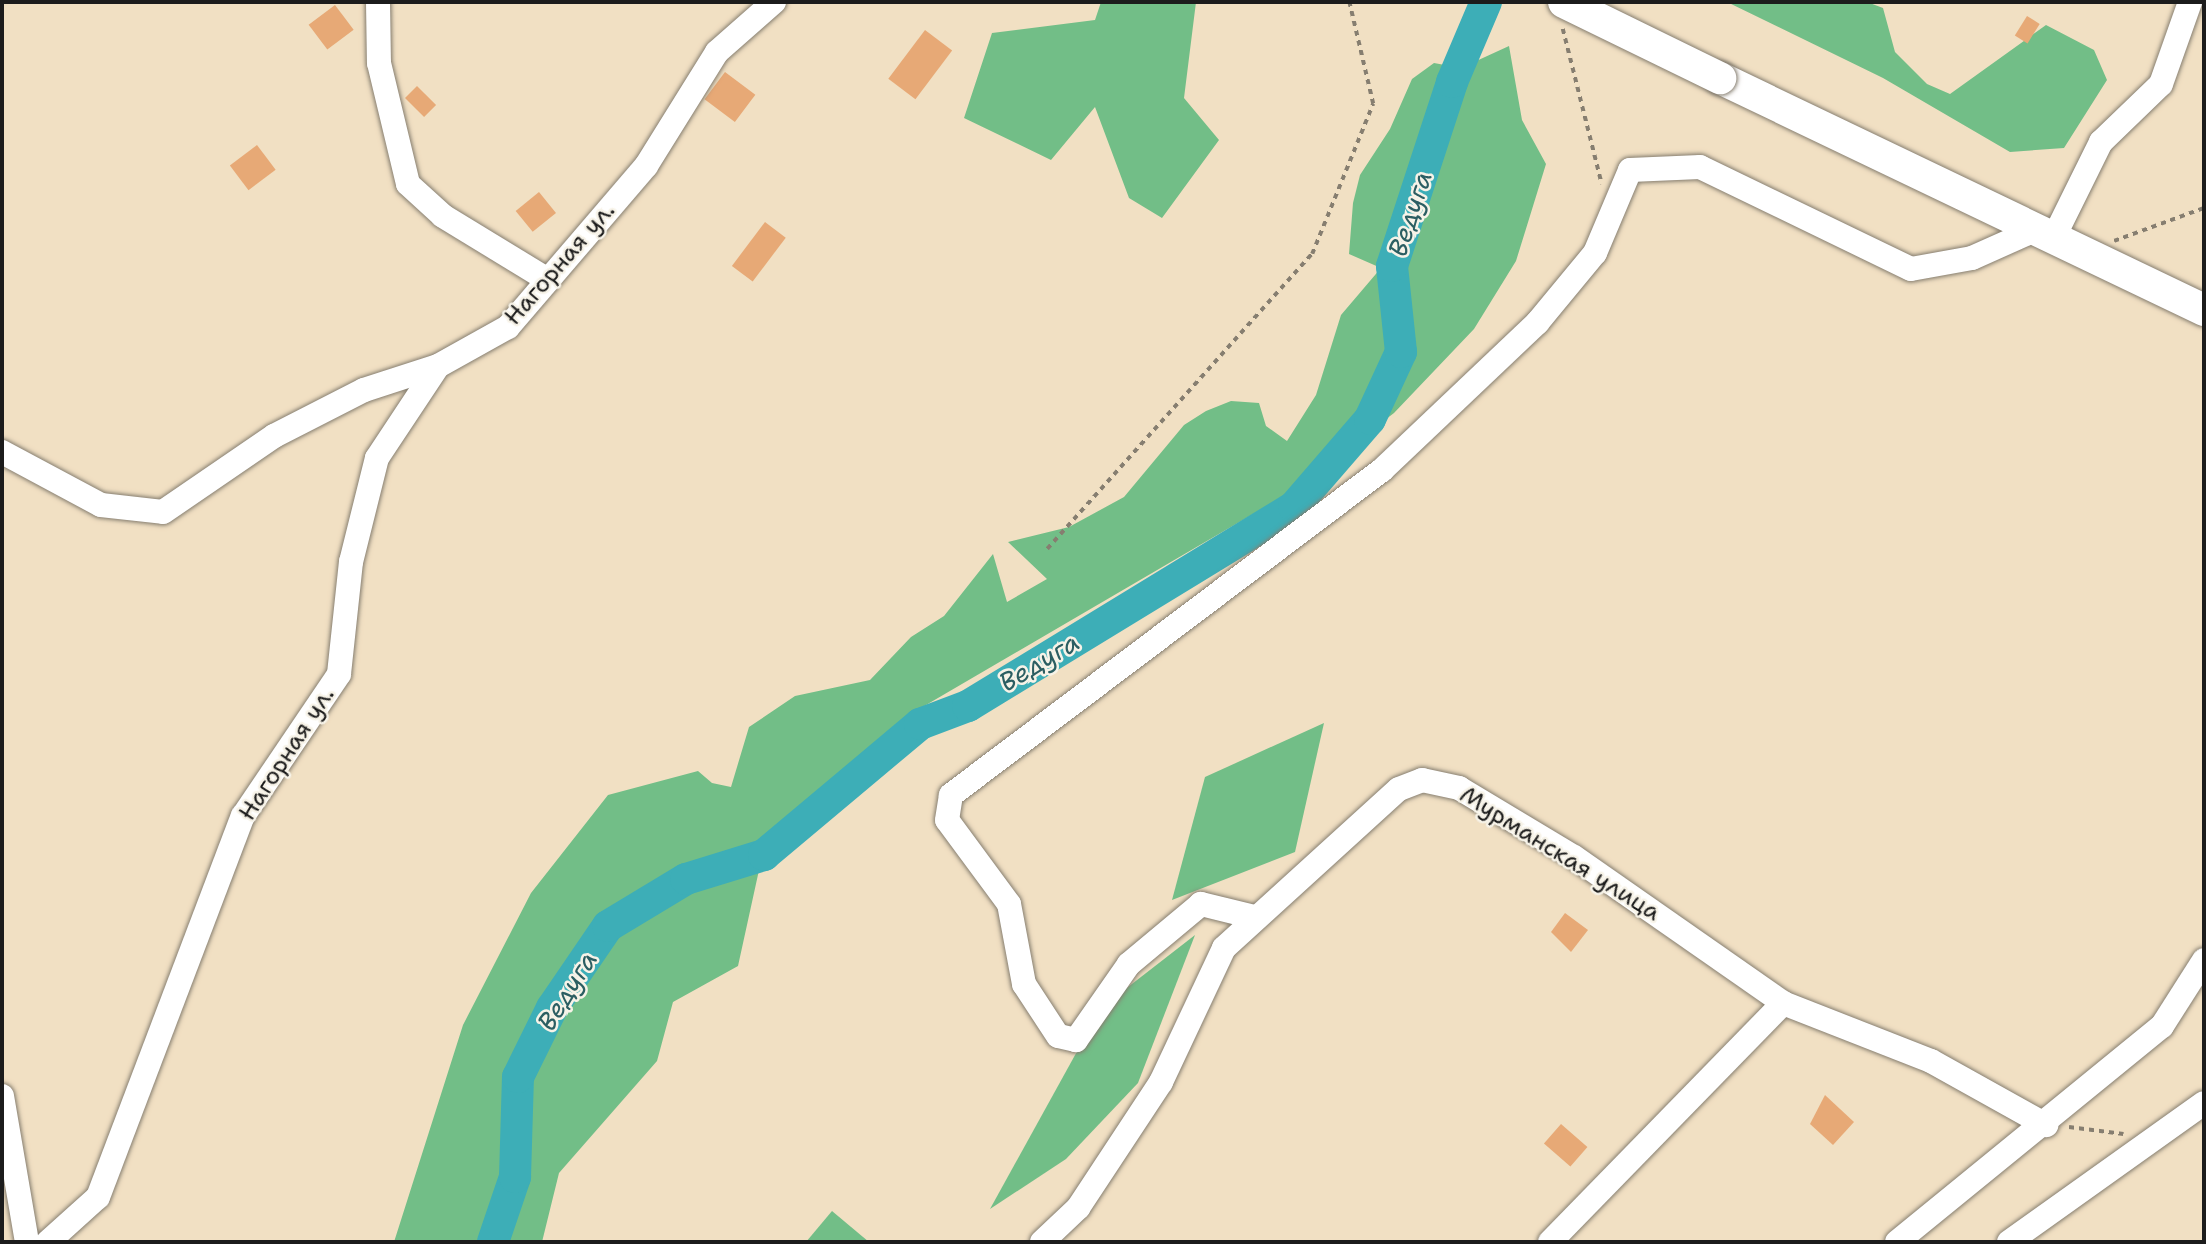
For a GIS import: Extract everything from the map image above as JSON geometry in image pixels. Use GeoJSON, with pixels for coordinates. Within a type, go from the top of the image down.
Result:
{"type":"FeatureCollection","features":[{"type":"Feature","properties":{"kind":"main road"},"geometry":{"type":"LineString","coordinates":[[1562,8],[1720,78],[2204,310]]}},
{"type":"Feature","properties":{"kind":"street"},"geometry":{"type":"LineString","coordinates":[[378,2],[379,63],[408,184],[443,216],[548,280]]}},
{"type":"Feature","properties":{"kind":"street","name":"Нагорная ул."},"geometry":{"type":"LineString","coordinates":[[48,1242],[98,1197],[243,816],[339,674],[351,562],[377,458],[438,366],[508,327],[646,166],[717,52],[774,2]]}},
{"type":"Feature","properties":{"kind":"street"},"geometry":{"type":"LineString","coordinates":[[1254,917],[1202,904],[1129,964],[1076,1040],[1058,1036],[1024,984],[1009,904],[947,821],[951,795],[1382,470],[1537,323],[1595,253],[1630,170],[1700,167],[1911,269],[1972,258],[2046,233],[2101,142],[2161,84],[2190,2]]}},
{"type":"Feature","properties":{"kind":"street"},"geometry":{"type":"LineString","coordinates":[[2,452],[101,505],[163,512],[274,436],[364,390],[438,366]]}},
{"type":"Feature","properties":{"kind":"street","name":"Мурманская улица"},"geometry":{"type":"LineString","coordinates":[[1041,1242],[1078,1208],[1161,1082],[1224,948],[1254,917],[1348,841],[1399,789],[1422,780],[1459,788],[1574,857],[1783,1003],[1931,1061],[2046,1125]]}},
{"type":"Feature","properties":{"kind":"street"},"geometry":{"type":"LineString","coordinates":[[1896,1242],[2046,1125],[2162,1026],[2204,960]]}},
{"type":"Feature","properties":{"kind":"street"},"geometry":{"type":"LineString","coordinates":[[1550,1242],[1783,1003]]}},
{"type":"Feature","properties":{"kind":"street"},"geometry":{"type":"LineString","coordinates":[[2,1096],[27,1242]]}},
{"type":"Feature","properties":{"kind":"street"},"geometry":{"type":"LineString","coordinates":[[2009,1242],[2204,1103]]}},
{"type":"Feature","properties":{"kind":"path"},"geometry":{"type":"LineString","coordinates":[[1047,549],[1312,254],[1373,104],[1349,2]]}},
{"type":"Feature","properties":{"kind":"path"},"geometry":{"type":"LineString","coordinates":[[1562,8],[1611,213]]}},
{"type":"Feature","properties":{"kind":"path"},"geometry":{"type":"LineString","coordinates":[[2085,251],[2204,208]]}},
{"type":"Feature","properties":{"kind":"path"},"geometry":{"type":"LineString","coordinates":[[2046,1125],[2157,1138]]}},
{"type":"Feature","properties":{"kind":"green space"},"geometry":{"type":"Polygon","coordinates":[[[1101,2],[1196,2],[1184,98],[1219,140],[1162,218],[1129,198],[1095,107],[1051,160],[964,118],[992,33],[1095,20],[1101,2]]]}},
{"type":"Feature","properties":{"kind":"green space"},"geometry":{"type":"Polygon","coordinates":[[[1727,2],[1867,2],[1883,8],[1895,52],[1927,84],[1950,94],[2046,25],[2094,50],[2107,80],[2064,148],[2010,152],[1883,78],[1727,2]]]}},
{"type":"Feature","properties":{"kind":"green space"},"geometry":{"type":"Polygon","coordinates":[[[1509,46],[1522,120],[1546,164],[1516,261],[1474,329],[1394,413],[1289,493],[914,712],[766,838],[738,966],[673,1002],[657,1061],[559,1173],[542,1242],[394,1242],[463,1025],[531,893],[608,795],[698,771],[712,783],[731,787],[749,727],[795,696],[870,680],[911,637],[944,616],[993,554],[1007,602],[1047,579],[1008,542],[1069,527],[1124,497],[1184,425],[1206,411],[1231,401],[1259,403],[1266,426],[1287,441],[1316,395],[1341,315],[1381,268],[1349,254],[1353,203],[1360,175],[1390,129],[1412,79],[1434,63],[1461,68],[1509,46]]]}},
{"type":"Feature","properties":{"kind":"green space"},"geometry":{"type":"Polygon","coordinates":[[[1324,723],[1295,852],[1172,900],[1205,777],[1324,723]]]}},
{"type":"Feature","properties":{"kind":"green space"},"geometry":{"type":"Polygon","coordinates":[[[1195,935],[1138,1083],[1066,1159],[990,1209],[1101,1008],[1195,935]]]}},
{"type":"Feature","properties":{"kind":"green space"},"geometry":{"type":"Polygon","coordinates":[[[832,1211],[869,1242],[806,1242],[832,1211]]]}},
{"type":"Feature","properties":{"kind":"building"},"geometry":{"type":"Polygon","coordinates":[[[335,5],[354,30],[327,50],[309,25],[335,5]]]}},
{"type":"Feature","properties":{"kind":"building"},"geometry":{"type":"Polygon","coordinates":[[[2027,16],[2040,24],[2028,43],[2015,36],[2027,16]]]}},
{"type":"Feature","properties":{"kind":"building"},"geometry":{"type":"Polygon","coordinates":[[[925,30],[952,50],[915,99],[888,79],[925,30]]]}},
{"type":"Feature","properties":{"kind":"building"},"geometry":{"type":"Polygon","coordinates":[[[725,72],[755,95],[735,122],[705,99],[725,72]]]}},
{"type":"Feature","properties":{"kind":"building"},"geometry":{"type":"Polygon","coordinates":[[[417,86],[436,105],[424,117],[405,98],[417,86]]]}},
{"type":"Feature","properties":{"kind":"building"},"geometry":{"type":"Polygon","coordinates":[[[257,145],[276,170],[249,190],[230,165],[257,145]]]}},
{"type":"Feature","properties":{"kind":"building"},"geometry":{"type":"Polygon","coordinates":[[[539,192],[556,213],[533,232],[516,211],[539,192]]]}},
{"type":"Feature","properties":{"kind":"building"},"geometry":{"type":"Polygon","coordinates":[[[765,222],[786,238],[753,282],[732,266],[765,222]]]}},
{"type":"Feature","properties":{"kind":"building"},"geometry":{"type":"Polygon","coordinates":[[[1565,913],[1588,930],[1571,952],[1551,932],[1565,913]]]}},
{"type":"Feature","properties":{"kind":"building"},"geometry":{"type":"Polygon","coordinates":[[[1825,1095],[1854,1122],[1833,1145],[1810,1124],[1825,1095]]]}},
{"type":"Feature","properties":{"kind":"building"},"geometry":{"type":"Polygon","coordinates":[[[1561,1124],[1587,1147],[1570,1167],[1544,1144],[1561,1124]]]}},
{"type":"Feature","properties":{"kind":"waterway","name":"Ведуга"},"geometry":{"type":"LineString","coordinates":[[493,1242],[515,1177],[518,1077],[552,1008],[608,926],[686,879],[764,855],[920,724],[968,706],[1294,507],[1370,419],[1401,352],[1392,266],[1452,82],[1486,2]]}}]}
